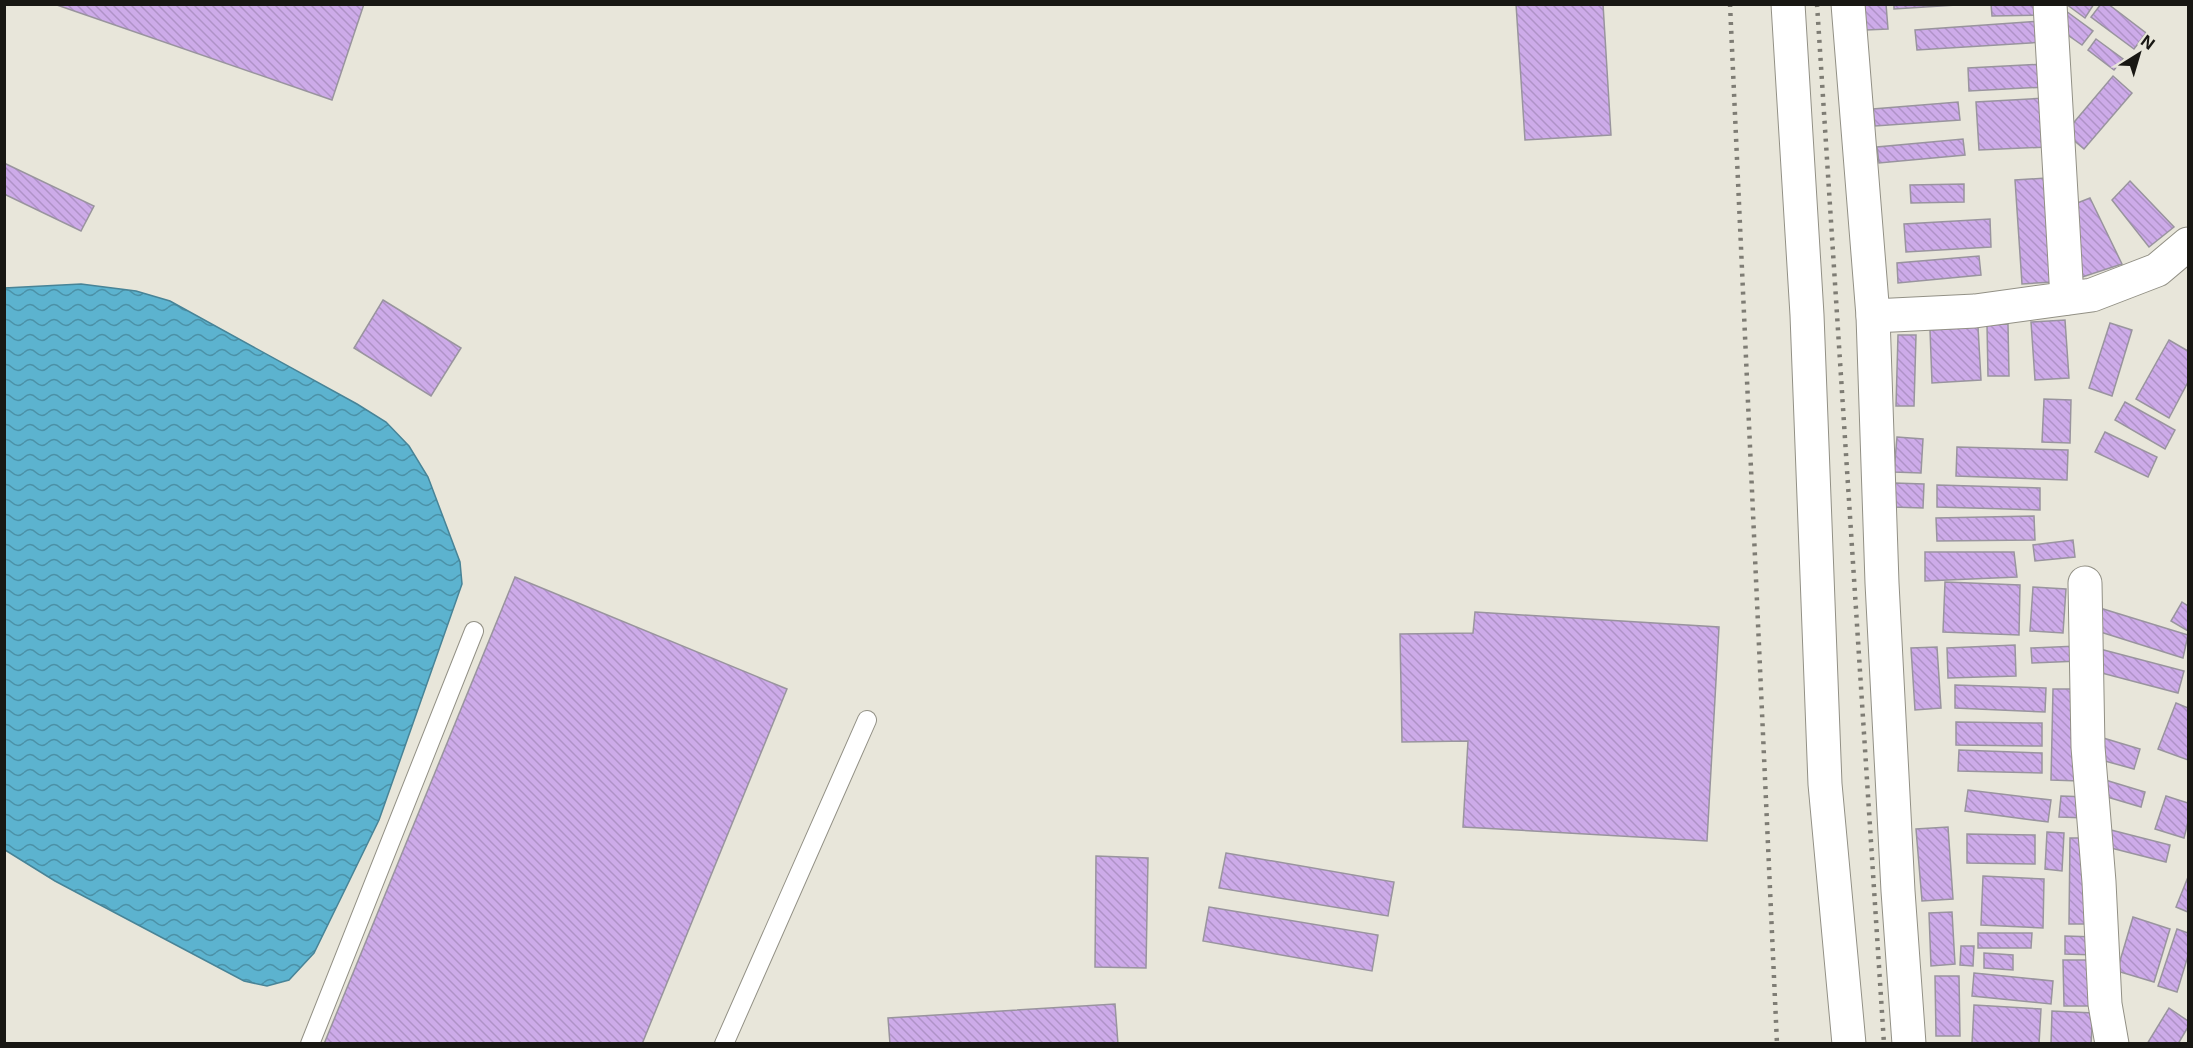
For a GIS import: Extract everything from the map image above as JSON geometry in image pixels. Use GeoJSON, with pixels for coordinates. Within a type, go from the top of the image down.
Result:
{"type":"FeatureCollection","features":[{"type":"Feature","properties":{"kind":"street"},"geometry":{"type":"LineString","coordinates":[[1788,4],[1807,315],[1825,784],[1849,1044]]}},
{"type":"Feature","properties":{"kind":"street"},"geometry":{"type":"LineString","coordinates":[[1848,4],[1873,316],[1882,583],[1898,891],[1909,1044]]}},
{"type":"Feature","properties":{"kind":"street"},"geometry":{"type":"LineString","coordinates":[[2050,4],[2067,298]]}},
{"type":"Feature","properties":{"kind":"street"},"geometry":{"type":"LineString","coordinates":[[1873,316],[1975,311],[2092,295],[2157,270],[2188,244]]}},
{"type":"Feature","properties":{"kind":"street"},"geometry":{"type":"LineString","coordinates":[[2085,584],[2088,747],[2099,882],[2105,1004],[2112,1044]]}},
{"type":"Feature","properties":{"kind":"lane"},"geometry":{"type":"LineString","coordinates":[[310,1044],[474,631]]}},
{"type":"Feature","properties":{"kind":"lane"},"geometry":{"type":"LineString","coordinates":[[724,1044],[867,720]]}},
{"type":"Feature","properties":{"kind":"water"},"geometry":{"type":"Polygon","coordinates":[[[81,284],[136,291],[170,301],[386,422],[409,446],[428,477],[460,562],[462,584],[379,820],[314,953],[289,980],[267,986],[244,981],[55,881],[5,850],[5,288],[81,284]]]}},
{"type":"Feature","properties":{"kind":"building"},"geometry":{"type":"Polygon","coordinates":[[[54,4],[364,4],[332,100],[54,4]]]}},
{"type":"Feature","properties":{"kind":"building"},"geometry":{"type":"Polygon","coordinates":[[[1516,4],[1603,4],[1611,135],[1525,140],[1516,4]]]}},
{"type":"Feature","properties":{"kind":"building"},"geometry":{"type":"Polygon","coordinates":[[[1864,4],[1886,4],[1888,29],[1866,30],[1864,4]]]}},
{"type":"Feature","properties":{"kind":"building"},"geometry":{"type":"Polygon","coordinates":[[[1894,4],[1956,4],[1956,5],[1894,9],[1894,4]]]}},
{"type":"Feature","properties":{"kind":"building"},"geometry":{"type":"Polygon","coordinates":[[[1991,4],[2044,4],[2044,15],[1992,16],[1991,4]]]}},
{"type":"Feature","properties":{"kind":"building"},"geometry":{"type":"Polygon","coordinates":[[[2066,4],[2094,4],[2085,18],[2066,4]]]}},
{"type":"Feature","properties":{"kind":"building"},"geometry":{"type":"Polygon","coordinates":[[[2101,4],[2108,4],[2146,33],[2134,49],[2091,17],[2101,4]]]}},
{"type":"Feature","properties":{"kind":"building"},"geometry":{"type":"Polygon","coordinates":[[[2066,11],[2093,31],[2082,45],[2055,26],[2066,11]]]}},
{"type":"Feature","properties":{"kind":"building"},"geometry":{"type":"Polygon","coordinates":[[[2042,21],[2044,42],[1917,50],[1915,30],[2042,21]]]}},
{"type":"Feature","properties":{"kind":"building"},"geometry":{"type":"Polygon","coordinates":[[[2096,39],[2123,59],[2114,70],[2088,50],[2096,39]]]}},
{"type":"Feature","properties":{"kind":"building"},"geometry":{"type":"Polygon","coordinates":[[[2044,64],[2046,87],[1969,91],[1968,68],[2044,64]]]}},
{"type":"Feature","properties":{"kind":"building"},"geometry":{"type":"Polygon","coordinates":[[[2113,76],[2132,93],[2084,149],[2065,133],[2113,76]]]}},
{"type":"Feature","properties":{"kind":"building"},"geometry":{"type":"Polygon","coordinates":[[[2046,98],[2048,147],[1979,150],[1976,102],[2046,98]]]}},
{"type":"Feature","properties":{"kind":"building"},"geometry":{"type":"Polygon","coordinates":[[[1958,102],[1960,120],[1875,126],[1873,109],[1958,102]]]}},
{"type":"Feature","properties":{"kind":"building"},"geometry":{"type":"Polygon","coordinates":[[[1963,139],[1965,155],[1879,163],[1877,147],[1963,139]]]}},
{"type":"Feature","properties":{"kind":"building"},"geometry":{"type":"Polygon","coordinates":[[[4,163],[94,206],[81,231],[4,194],[4,163]]]}},
{"type":"Feature","properties":{"kind":"building"},"geometry":{"type":"Polygon","coordinates":[[[2046,178],[2053,282],[2022,284],[2015,180],[2046,178]]]}},
{"type":"Feature","properties":{"kind":"building"},"geometry":{"type":"Polygon","coordinates":[[[2130,181],[2174,227],[2149,247],[2112,200],[2130,181]]]}},
{"type":"Feature","properties":{"kind":"building"},"geometry":{"type":"Polygon","coordinates":[[[1964,184],[1964,202],[1911,203],[1910,185],[1964,184]]]}},
{"type":"Feature","properties":{"kind":"building"},"geometry":{"type":"Polygon","coordinates":[[[2090,198],[2122,264],[2070,281],[2067,207],[2090,198]]]}},
{"type":"Feature","properties":{"kind":"building"},"geometry":{"type":"Polygon","coordinates":[[[1990,219],[1991,247],[1906,252],[1904,224],[1990,219]]]}},
{"type":"Feature","properties":{"kind":"building"},"geometry":{"type":"Polygon","coordinates":[[[1979,256],[1981,275],[1898,283],[1897,263],[1979,256]]]}},
{"type":"Feature","properties":{"kind":"building"},"geometry":{"type":"Polygon","coordinates":[[[383,300],[461,348],[431,396],[354,348],[383,300]]]}},
{"type":"Feature","properties":{"kind":"building"},"geometry":{"type":"Polygon","coordinates":[[[2065,320],[2069,378],[2035,380],[2031,322],[2065,320]]]}},
{"type":"Feature","properties":{"kind":"building"},"geometry":{"type":"Polygon","coordinates":[[[2110,323],[2132,330],[2112,396],[2089,388],[2110,323]]]}},
{"type":"Feature","properties":{"kind":"building"},"geometry":{"type":"Polygon","coordinates":[[[2008,324],[2009,376],[1988,376],[1987,325],[2008,324]]]}},
{"type":"Feature","properties":{"kind":"building"},"geometry":{"type":"Polygon","coordinates":[[[1978,327],[1981,380],[1932,383],[1930,330],[1978,327]]]}},
{"type":"Feature","properties":{"kind":"building"},"geometry":{"type":"Polygon","coordinates":[[[1898,335],[1916,335],[1914,406],[1896,406],[1898,335]]]}},
{"type":"Feature","properties":{"kind":"building"},"geometry":{"type":"Polygon","coordinates":[[[2169,340],[2188,351],[2188,382],[2169,418],[2136,399],[2169,340]]]}},
{"type":"Feature","properties":{"kind":"building"},"geometry":{"type":"Polygon","coordinates":[[[2044,399],[2071,400],[2070,443],[2042,442],[2044,399]]]}},
{"type":"Feature","properties":{"kind":"building"},"geometry":{"type":"Polygon","coordinates":[[[2125,402],[2175,430],[2165,449],[2115,420],[2125,402]]]}},
{"type":"Feature","properties":{"kind":"building"},"geometry":{"type":"Polygon","coordinates":[[[2105,432],[2157,457],[2148,477],[2095,452],[2105,432]]]}},
{"type":"Feature","properties":{"kind":"building"},"geometry":{"type":"Polygon","coordinates":[[[1897,437],[1923,439],[1921,473],[1894,472],[1897,437]]]}},
{"type":"Feature","properties":{"kind":"building"},"geometry":{"type":"Polygon","coordinates":[[[1957,447],[2068,450],[2067,480],[1956,476],[1957,447]]]}},
{"type":"Feature","properties":{"kind":"building"},"geometry":{"type":"Polygon","coordinates":[[[1894,483],[1924,484],[1923,508],[1893,507],[1894,483]]]}},
{"type":"Feature","properties":{"kind":"building"},"geometry":{"type":"Polygon","coordinates":[[[1937,485],[2040,488],[2040,510],[1937,507],[1937,485]]]}},
{"type":"Feature","properties":{"kind":"building"},"geometry":{"type":"Polygon","coordinates":[[[2034,516],[2035,540],[1937,541],[1936,518],[2034,516]]]}},
{"type":"Feature","properties":{"kind":"building"},"geometry":{"type":"Polygon","coordinates":[[[2073,540],[2075,557],[2035,561],[2033,545],[2073,540]]]}},
{"type":"Feature","properties":{"kind":"building"},"geometry":{"type":"Polygon","coordinates":[[[1925,552],[2014,552],[2017,577],[1925,581],[1925,552]]]}},
{"type":"Feature","properties":{"kind":"building"},"geometry":{"type":"Polygon","coordinates":[[[515,577],[787,689],[642,1044],[324,1044],[515,577]]]}},
{"type":"Feature","properties":{"kind":"building"},"geometry":{"type":"Polygon","coordinates":[[[1945,582],[2020,585],[2019,635],[1943,632],[1945,582]]]}},
{"type":"Feature","properties":{"kind":"building"},"geometry":{"type":"Polygon","coordinates":[[[2033,587],[2066,589],[2063,633],[2030,631],[2033,587]]]}},
{"type":"Feature","properties":{"kind":"building"},"geometry":{"type":"Polygon","coordinates":[[[2182,602],[2188,606],[2188,631],[2171,621],[2182,602]]]}},
{"type":"Feature","properties":{"kind":"building"},"geometry":{"type":"Polygon","coordinates":[[[2100,608],[2188,635],[2183,658],[2094,630],[2100,608]]]}},
{"type":"Feature","properties":{"kind":"building"},"geometry":{"type":"Polygon","coordinates":[[[1475,612],[1719,627],[1707,841],[1463,827],[1468,741],[1402,742],[1400,634],[1473,633],[1475,612]]]}},
{"type":"Feature","properties":{"kind":"building"},"geometry":{"type":"Polygon","coordinates":[[[2015,645],[2016,676],[1948,678],[1947,648],[2015,645]]]}},
{"type":"Feature","properties":{"kind":"building"},"geometry":{"type":"Polygon","coordinates":[[[2078,646],[2079,661],[2032,663],[2031,648],[2078,646]]]}},
{"type":"Feature","properties":{"kind":"building"},"geometry":{"type":"Polygon","coordinates":[[[1937,647],[1941,708],[1915,710],[1911,648],[1937,647]]]}},
{"type":"Feature","properties":{"kind":"building"},"geometry":{"type":"Polygon","coordinates":[[[2100,649],[2184,671],[2178,693],[2094,671],[2100,649]]]}},
{"type":"Feature","properties":{"kind":"building"},"geometry":{"type":"Polygon","coordinates":[[[1955,685],[2046,688],[2045,712],[1955,708],[1955,685]]]}},
{"type":"Feature","properties":{"kind":"building"},"geometry":{"type":"Polygon","coordinates":[[[2053,689],[2081,689],[2079,781],[2051,780],[2053,689]]]}},
{"type":"Feature","properties":{"kind":"building"},"geometry":{"type":"Polygon","coordinates":[[[2176,703],[2188,708],[2188,760],[2158,749],[2176,703]]]}},
{"type":"Feature","properties":{"kind":"building"},"geometry":{"type":"Polygon","coordinates":[[[1956,722],[2042,723],[2042,746],[1956,745],[1956,722]]]}},
{"type":"Feature","properties":{"kind":"building"},"geometry":{"type":"Polygon","coordinates":[[[2100,737],[2140,749],[2134,769],[2094,758],[2100,737]]]}},
{"type":"Feature","properties":{"kind":"building"},"geometry":{"type":"Polygon","coordinates":[[[1959,750],[2042,753],[2042,773],[1958,771],[1959,750]]]}},
{"type":"Feature","properties":{"kind":"building"},"geometry":{"type":"Polygon","coordinates":[[[2102,779],[2145,792],[2141,807],[2097,794],[2102,779]]]}},
{"type":"Feature","properties":{"kind":"building"},"geometry":{"type":"Polygon","coordinates":[[[1968,790],[2051,800],[2048,822],[1965,811],[1968,790]]]}},
{"type":"Feature","properties":{"kind":"building"},"geometry":{"type":"Polygon","coordinates":[[[2061,796],[2088,797],[2087,818],[2059,817],[2061,796]]]}},
{"type":"Feature","properties":{"kind":"building"},"geometry":{"type":"Polygon","coordinates":[[[2166,796],[2188,803],[2188,822],[2184,838],[2155,829],[2166,796]]]}},
{"type":"Feature","properties":{"kind":"building"},"geometry":{"type":"Polygon","coordinates":[[[1948,827],[1953,899],[1922,901],[1916,829],[1948,827]]]}},
{"type":"Feature","properties":{"kind":"building"},"geometry":{"type":"Polygon","coordinates":[[[2111,830],[2170,845],[2166,862],[2107,847],[2111,830]]]}},
{"type":"Feature","properties":{"kind":"building"},"geometry":{"type":"Polygon","coordinates":[[[2047,832],[2064,833],[2062,871],[2045,869],[2047,832]]]}},
{"type":"Feature","properties":{"kind":"building"},"geometry":{"type":"Polygon","coordinates":[[[1967,834],[2035,835],[2035,864],[1967,863],[1967,834]]]}},
{"type":"Feature","properties":{"kind":"building"},"geometry":{"type":"Polygon","coordinates":[[[2070,838],[2094,838],[2093,924],[2069,924],[2070,838]]]}},
{"type":"Feature","properties":{"kind":"building"},"geometry":{"type":"Polygon","coordinates":[[[1226,853],[1394,882],[1388,916],[1219,888],[1226,853]]]}},
{"type":"Feature","properties":{"kind":"building"},"geometry":{"type":"Polygon","coordinates":[[[1096,856],[1148,858],[1146,968],[1095,967],[1096,856]]]}},
{"type":"Feature","properties":{"kind":"building"},"geometry":{"type":"Polygon","coordinates":[[[1983,876],[2044,879],[2043,928],[1981,925],[1983,876]]]}},
{"type":"Feature","properties":{"kind":"building"},"geometry":{"type":"Polygon","coordinates":[[[2188,877],[2188,912],[2176,907],[2188,877]]]}},
{"type":"Feature","properties":{"kind":"building"},"geometry":{"type":"Polygon","coordinates":[[[1209,907],[1378,935],[1372,971],[1203,941],[1209,907]]]}},
{"type":"Feature","properties":{"kind":"building"},"geometry":{"type":"Polygon","coordinates":[[[1952,912],[1955,964],[1931,966],[1929,913],[1952,912]]]}},
{"type":"Feature","properties":{"kind":"building"},"geometry":{"type":"Polygon","coordinates":[[[2133,917],[2170,929],[2154,982],[2117,971],[2133,917]]]}},
{"type":"Feature","properties":{"kind":"building"},"geometry":{"type":"Polygon","coordinates":[[[2177,929],[2188,933],[2188,956],[2177,992],[2158,986],[2177,929]]]}},
{"type":"Feature","properties":{"kind":"building"},"geometry":{"type":"Polygon","coordinates":[[[1978,933],[2032,933],[2031,948],[1978,948],[1978,933]]]}},
{"type":"Feature","properties":{"kind":"building"},"geometry":{"type":"Polygon","coordinates":[[[2065,936],[2097,937],[2096,955],[2065,954],[2065,936]]]}},
{"type":"Feature","properties":{"kind":"building"},"geometry":{"type":"Polygon","coordinates":[[[1961,946],[1974,946],[1973,966],[1960,965],[1961,946]]]}},
{"type":"Feature","properties":{"kind":"building"},"geometry":{"type":"Polygon","coordinates":[[[1984,953],[2013,955],[2013,970],[1984,968],[1984,953]]]}},
{"type":"Feature","properties":{"kind":"building"},"geometry":{"type":"Polygon","coordinates":[[[2063,960],[2098,960],[2099,1006],[2064,1006],[2063,960]]]}},
{"type":"Feature","properties":{"kind":"building"},"geometry":{"type":"Polygon","coordinates":[[[1974,973],[2053,981],[2051,1004],[1972,996],[1974,973]]]}},
{"type":"Feature","properties":{"kind":"building"},"geometry":{"type":"Polygon","coordinates":[[[1935,976],[1959,976],[1960,1036],[1936,1036],[1935,976]]]}},
{"type":"Feature","properties":{"kind":"building"},"geometry":{"type":"Polygon","coordinates":[[[1115,1004],[1118,1044],[890,1044],[888,1018],[1115,1004]]]}},
{"type":"Feature","properties":{"kind":"building"},"geometry":{"type":"Polygon","coordinates":[[[1974,1005],[2041,1009],[2039,1044],[1972,1043],[1974,1005]]]}},
{"type":"Feature","properties":{"kind":"building"},"geometry":{"type":"Polygon","coordinates":[[[2169,1008],[2188,1021],[2188,1027],[2178,1044],[2147,1044],[2169,1008]]]}},
{"type":"Feature","properties":{"kind":"building"},"geometry":{"type":"Polygon","coordinates":[[[2052,1011],[2093,1013],[2091,1044],[2051,1044],[2052,1011]]]}},
{"type":"Feature","properties":{"kind":"railway"},"geometry":{"type":"LineString","coordinates":[[1730,4],[1777,1044]]}},
{"type":"Feature","properties":{"kind":"railway"},"geometry":{"type":"LineString","coordinates":[[1817,4],[1884,1044]]}}]}
